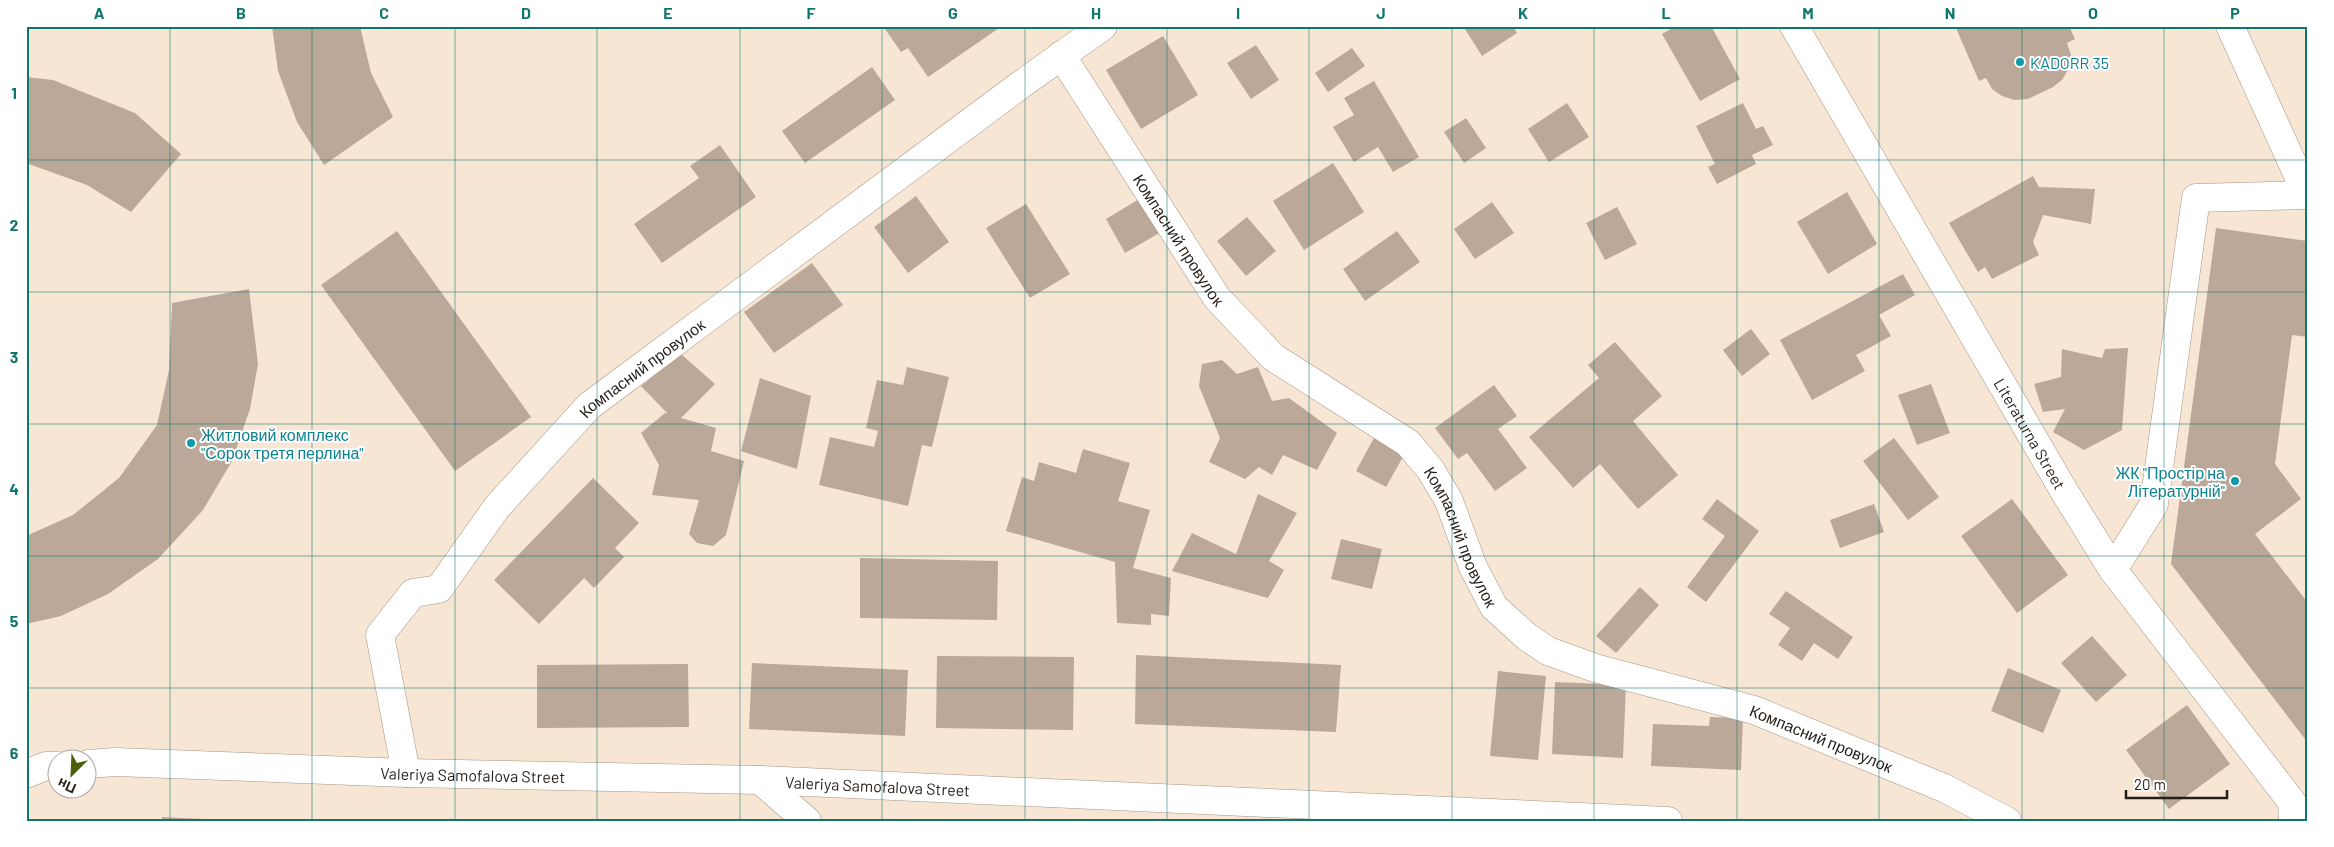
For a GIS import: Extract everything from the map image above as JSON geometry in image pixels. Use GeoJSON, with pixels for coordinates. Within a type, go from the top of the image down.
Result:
{"type":"FeatureCollection","features":[{"type":"Feature","properties":{"kind":"street","name":"Компасний провулок"},"geometry":{"type":"LineString","coordinates":[[406,773],[380,635],[413,593],[439,589],[497,506],[589,406],[1061,55],[1103,26]]}},
{"type":"Feature","properties":{"kind":"street","name":"Literaturna Street"},"geometry":{"type":"LineString","coordinates":[[1794,26],[2064,491],[2113,570],[2292,802],[2293,821]]}},
{"type":"Feature","properties":{"kind":"street"},"geometry":{"type":"LineString","coordinates":[[2113,570],[2154,504],[2196,198],[2307,195],[2230,26]]}},
{"type":"Feature","properties":{"kind":"street","name":"Компасний провулок"},"geometry":{"type":"LineString","coordinates":[[1061,55],[1217,298],[1273,357],[1408,443],[1430,469],[1448,501],[1473,567],[1494,607],[1527,638],[1548,651],[1595,668],[1754,710],[1944,788],[2007,821]]}},
{"type":"Feature","properties":{"kind":"street","name":"Valeriya Samofalova Street"},"geometry":{"type":"LineString","coordinates":[[98,763],[115,762],[406,773],[760,780],[1668,821]]}},
{"type":"Feature","properties":{"kind":"street"},"geometry":{"type":"LineString","coordinates":[[26,774],[48,766]]}},
{"type":"Feature","properties":{"kind":"street"},"geometry":{"type":"LineString","coordinates":[[760,780],[807,821]]}},
{"type":"Feature","properties":{"kind":"building"},"geometry":{"type":"Polygon","coordinates":[[[272,26],[360,26],[371,73],[393,117],[324,165],[297,122],[278,71],[272,26]]]}},
{"type":"Feature","properties":{"kind":"building"},"geometry":{"type":"Polygon","coordinates":[[[883,26],[1002,26],[928,77],[908,48],[901,52],[883,26]]]}},
{"type":"Feature","properties":{"kind":"building"},"geometry":{"type":"Polygon","coordinates":[[[1463,26],[1513,26],[1517,33],[1482,56],[1463,26]]]}},
{"type":"Feature","properties":{"kind":"building"},"geometry":{"type":"Polygon","coordinates":[[[1676,26],[1711,26],[1740,79],[1700,101],[1662,34],[1676,26]]]}},
{"type":"Feature","properties":{"kind":"building","name":"KADORR 35"},"geometry":{"type":"Polygon","coordinates":[[[1955,26],[2069,26],[2075,39],[2067,43],[2071,55],[2069,68],[2062,80],[2053,87],[2028,99],[2014,100],[2002,96],[1992,89],[1986,78],[1979,81],[1955,26]]]}},
{"type":"Feature","properties":{"kind":"building"},"geometry":{"type":"Polygon","coordinates":[[[1163,36],[1198,95],[1141,129],[1106,70],[1163,36]]]}},
{"type":"Feature","properties":{"kind":"building"},"geometry":{"type":"Polygon","coordinates":[[[1256,45],[1279,80],[1251,99],[1227,63],[1256,45]]]}},
{"type":"Feature","properties":{"kind":"building"},"geometry":{"type":"Polygon","coordinates":[[[1352,48],[1365,66],[1328,92],[1315,73],[1352,48]]]}},
{"type":"Feature","properties":{"kind":"building"},"geometry":{"type":"Polygon","coordinates":[[[872,67],[895,100],[805,163],[782,131],[872,67]]]}},
{"type":"Feature","properties":{"kind":"building"},"geometry":{"type":"Polygon","coordinates":[[[26,77],[53,80],[135,113],[181,154],[131,212],[87,185],[26,163],[26,77]]]}},
{"type":"Feature","properties":{"kind":"building"},"geometry":{"type":"Polygon","coordinates":[[[1374,81],[1419,157],[1393,172],[1378,147],[1354,162],[1333,127],[1354,115],[1344,98],[1374,81]]]}},
{"type":"Feature","properties":{"kind":"building"},"geometry":{"type":"Polygon","coordinates":[[[1567,103],[1589,137],[1549,162],[1528,129],[1567,103]]]}},
{"type":"Feature","properties":{"kind":"building"},"geometry":{"type":"Polygon","coordinates":[[[1743,103],[1756,129],[1763,126],[1773,145],[1752,155],[1756,164],[1717,184],[1708,167],[1715,164],[1696,126],[1743,103]]]}},
{"type":"Feature","properties":{"kind":"building"},"geometry":{"type":"Polygon","coordinates":[[[1466,118],[1486,148],[1464,163],[1444,132],[1466,118]]]}},
{"type":"Feature","properties":{"kind":"building"},"geometry":{"type":"Polygon","coordinates":[[[720,145],[756,197],[662,263],[634,224],[699,178],[690,166],[720,145]]]}},
{"type":"Feature","properties":{"kind":"building"},"geometry":{"type":"Polygon","coordinates":[[[1333,163],[1364,212],[1304,250],[1273,201],[1333,163]]]}},
{"type":"Feature","properties":{"kind":"building"},"geometry":{"type":"Polygon","coordinates":[[[2033,176],[2039,187],[2095,189],[2091,224],[2043,215],[2033,242],[2039,255],[1992,279],[1985,267],[1978,272],[1949,223],[2033,176]]]}},
{"type":"Feature","properties":{"kind":"building"},"geometry":{"type":"Polygon","coordinates":[[[1847,192],[1877,244],[1828,274],[1797,222],[1847,192]]]}},
{"type":"Feature","properties":{"kind":"building"},"geometry":{"type":"Polygon","coordinates":[[[916,196],[949,242],[908,273],[874,227],[916,196]]]}},
{"type":"Feature","properties":{"kind":"building"},"geometry":{"type":"Polygon","coordinates":[[[1141,198],[1161,232],[1125,253],[1106,219],[1141,198]]]}},
{"type":"Feature","properties":{"kind":"building"},"geometry":{"type":"Polygon","coordinates":[[[1492,202],[1514,233],[1475,259],[1454,229],[1492,202]]]}},
{"type":"Feature","properties":{"kind":"building"},"geometry":{"type":"Polygon","coordinates":[[[1026,204],[1070,274],[1030,298],[986,228],[1026,204]]]}},
{"type":"Feature","properties":{"kind":"building"},"geometry":{"type":"Polygon","coordinates":[[[1617,207],[1637,244],[1605,260],[1586,223],[1617,207]]]}},
{"type":"Feature","properties":{"kind":"building"},"geometry":{"type":"Polygon","coordinates":[[[1247,217],[1276,251],[1246,276],[1217,241],[1247,217]]]}},
{"type":"Feature","properties":{"kind":"building","name":"ЖК \"Простір на Літературній\""},"geometry":{"type":"Polygon","coordinates":[[[2216,228],[2308,241],[2308,337],[2292,335],[2275,464],[2301,499],[2255,534],[2308,603],[2308,743],[2171,564],[2216,228]]]}},
{"type":"Feature","properties":{"kind":"building"},"geometry":{"type":"Polygon","coordinates":[[[397,231],[531,417],[455,471],[321,285],[397,231]]]}},
{"type":"Feature","properties":{"kind":"building"},"geometry":{"type":"Polygon","coordinates":[[[1397,231],[1420,262],[1365,301],[1343,269],[1397,231]]]}},
{"type":"Feature","properties":{"kind":"building"},"geometry":{"type":"Polygon","coordinates":[[[812,263],[843,305],[774,353],[744,312],[812,263]]]}},
{"type":"Feature","properties":{"kind":"building"},"geometry":{"type":"Polygon","coordinates":[[[1903,274],[1915,295],[1879,315],[1891,336],[1856,355],[1865,371],[1812,400],[1780,340],[1903,274]]]}},
{"type":"Feature","properties":{"kind":"building","name":"Житловий комплекс \"Сорок третя перлина\""},"geometry":{"type":"Polygon","coordinates":[[[249,289],[258,364],[250,409],[232,461],[203,510],[158,559],[108,594],[61,616],[26,624],[26,536],[73,515],[119,478],[157,425],[169,370],[172,303],[249,289]]]}},
{"type":"Feature","properties":{"kind":"building"},"geometry":{"type":"Polygon","coordinates":[[[1751,329],[1770,354],[1742,376],[1723,350],[1751,329]]]}},
{"type":"Feature","properties":{"kind":"building"},"geometry":{"type":"Polygon","coordinates":[[[1615,342],[1662,396],[1633,421],[1678,475],[1638,509],[1600,464],[1573,488],[1529,437],[1599,378],[1588,365],[1615,342]]]}},
{"type":"Feature","properties":{"kind":"building"},"geometry":{"type":"Polygon","coordinates":[[[2128,348],[2122,430],[2084,450],[2053,432],[2065,409],[2043,412],[2034,384],[2061,377],[2062,349],[2102,358],[2105,349],[2128,348]]]}},
{"type":"Feature","properties":{"kind":"building"},"geometry":{"type":"Polygon","coordinates":[[[681,354],[715,384],[681,418],[716,428],[711,451],[744,461],[726,535],[713,546],[697,543],[689,534],[699,500],[652,495],[659,465],[641,433],[665,413],[668,414],[641,386],[681,354]]]}},
{"type":"Feature","properties":{"kind":"building"},"geometry":{"type":"Polygon","coordinates":[[[1222,360],[1237,374],[1258,367],[1272,401],[1289,398],[1337,433],[1317,470],[1283,455],[1272,475],[1259,467],[1245,479],[1209,462],[1220,438],[1199,386],[1202,364],[1222,360]]]}},
{"type":"Feature","properties":{"kind":"building"},"geometry":{"type":"Polygon","coordinates":[[[907,367],[949,377],[932,447],[922,445],[908,506],[819,485],[830,437],[874,447],[878,431],[866,428],[877,380],[903,385],[907,367]]]}},
{"type":"Feature","properties":{"kind":"building"},"geometry":{"type":"Polygon","coordinates":[[[760,378],[811,396],[797,469],[741,451],[760,378]]]}},
{"type":"Feature","properties":{"kind":"building"},"geometry":{"type":"Polygon","coordinates":[[[1931,384],[1950,433],[1917,445],[1898,395],[1931,384]]]}},
{"type":"Feature","properties":{"kind":"building"},"geometry":{"type":"Polygon","coordinates":[[[1494,385],[1517,416],[1498,429],[1527,468],[1495,491],[1467,453],[1458,459],[1435,428],[1494,385]]]}},
{"type":"Feature","properties":{"kind":"building"},"geometry":{"type":"Polygon","coordinates":[[[1374,438],[1404,455],[1386,487],[1356,471],[1374,438]]]}},
{"type":"Feature","properties":{"kind":"building"},"geometry":{"type":"Polygon","coordinates":[[[1894,438],[1939,497],[1908,520],[1863,461],[1894,438]]]}},
{"type":"Feature","properties":{"kind":"building"},"geometry":{"type":"Polygon","coordinates":[[[1083,449],[1130,463],[1118,501],[1150,510],[1133,568],[1171,578],[1169,616],[1151,614],[1151,625],[1117,623],[1115,562],[1006,531],[1022,477],[1034,481],[1039,462],[1076,473],[1083,449]]]}},
{"type":"Feature","properties":{"kind":"building"},"geometry":{"type":"Polygon","coordinates":[[[593,478],[639,523],[615,548],[624,557],[594,588],[584,578],[539,624],[494,580],[593,478]]]}},
{"type":"Feature","properties":{"kind":"building"},"geometry":{"type":"Polygon","coordinates":[[[1258,494],[1297,513],[1269,561],[1284,570],[1268,598],[1172,571],[1192,533],[1236,554],[1258,494]]]}},
{"type":"Feature","properties":{"kind":"building"},"geometry":{"type":"Polygon","coordinates":[[[1717,499],[1759,531],[1706,602],[1687,587],[1725,536],[1702,519],[1717,499]]]}},
{"type":"Feature","properties":{"kind":"building"},"geometry":{"type":"Polygon","coordinates":[[[2012,499],[2068,575],[2017,613],[1961,536],[2012,499]]]}},
{"type":"Feature","properties":{"kind":"building"},"geometry":{"type":"Polygon","coordinates":[[[1874,504],[1884,532],[1840,548],[1830,520],[1874,504]]]}},
{"type":"Feature","properties":{"kind":"building"},"geometry":{"type":"Polygon","coordinates":[[[1341,539],[1382,549],[1372,589],[1331,579],[1341,539]]]}},
{"type":"Feature","properties":{"kind":"building"},"geometry":{"type":"Polygon","coordinates":[[[860,558],[998,561],[997,620],[860,618],[860,558]]]}},
{"type":"Feature","properties":{"kind":"building"},"geometry":{"type":"Polygon","coordinates":[[[1640,587],[1659,605],[1616,653],[1596,636],[1640,587]]]}},
{"type":"Feature","properties":{"kind":"building"},"geometry":{"type":"Polygon","coordinates":[[[1786,591],[1853,637],[1838,659],[1814,643],[1802,661],[1778,645],[1790,628],[1769,614],[1786,591]]]}},
{"type":"Feature","properties":{"kind":"building"},"geometry":{"type":"Polygon","coordinates":[[[2092,636],[2127,675],[2096,702],[2061,663],[2092,636]]]}},
{"type":"Feature","properties":{"kind":"building"},"geometry":{"type":"Polygon","coordinates":[[[1136,655],[1341,665],[1336,732],[1135,724],[1136,655]]]}},
{"type":"Feature","properties":{"kind":"building"},"geometry":{"type":"Polygon","coordinates":[[[937,656],[1074,657],[1073,730],[936,728],[937,656]]]}},
{"type":"Feature","properties":{"kind":"building"},"geometry":{"type":"Polygon","coordinates":[[[752,663],[908,670],[905,736],[749,729],[752,663]]]}},
{"type":"Feature","properties":{"kind":"building"},"geometry":{"type":"Polygon","coordinates":[[[688,664],[689,727],[537,728],[537,665],[688,664]]]}},
{"type":"Feature","properties":{"kind":"building"},"geometry":{"type":"Polygon","coordinates":[[[2008,668],[2061,690],[2043,733],[1991,711],[2008,668]]]}},
{"type":"Feature","properties":{"kind":"building"},"geometry":{"type":"Polygon","coordinates":[[[1498,671],[1546,676],[1538,760],[1490,756],[1498,671]]]}},
{"type":"Feature","properties":{"kind":"building"},"geometry":{"type":"Polygon","coordinates":[[[1555,682],[1626,685],[1623,758],[1552,754],[1555,682]]]}},
{"type":"Feature","properties":{"kind":"building"},"geometry":{"type":"Polygon","coordinates":[[[2187,705],[2230,764],[2169,809],[2126,750],[2187,705]]]}},
{"type":"Feature","properties":{"kind":"building"},"geometry":{"type":"Polygon","coordinates":[[[1710,717],[1743,718],[1741,770],[1651,766],[1653,724],[1709,726],[1710,717]]]}},
{"type":"Feature","properties":{"kind":"building"},"geometry":{"type":"Polygon","coordinates":[[[162,817],[203,819],[203,821],[162,821],[162,817]]]}},
{"type":"Feature","properties":{"kind":"place","name":"KADORR 35"},"geometry":{"type":"Point","coordinates":[2020,62]}},
{"type":"Feature","properties":{"kind":"place","name":"Житловий комплекс \"Сорок третя перлина\""},"geometry":{"type":"Point","coordinates":[191,443]}},
{"type":"Feature","properties":{"kind":"place","name":"ЖК \"Простір на Літературній\""},"geometry":{"type":"Point","coordinates":[2235,481]}}]}
